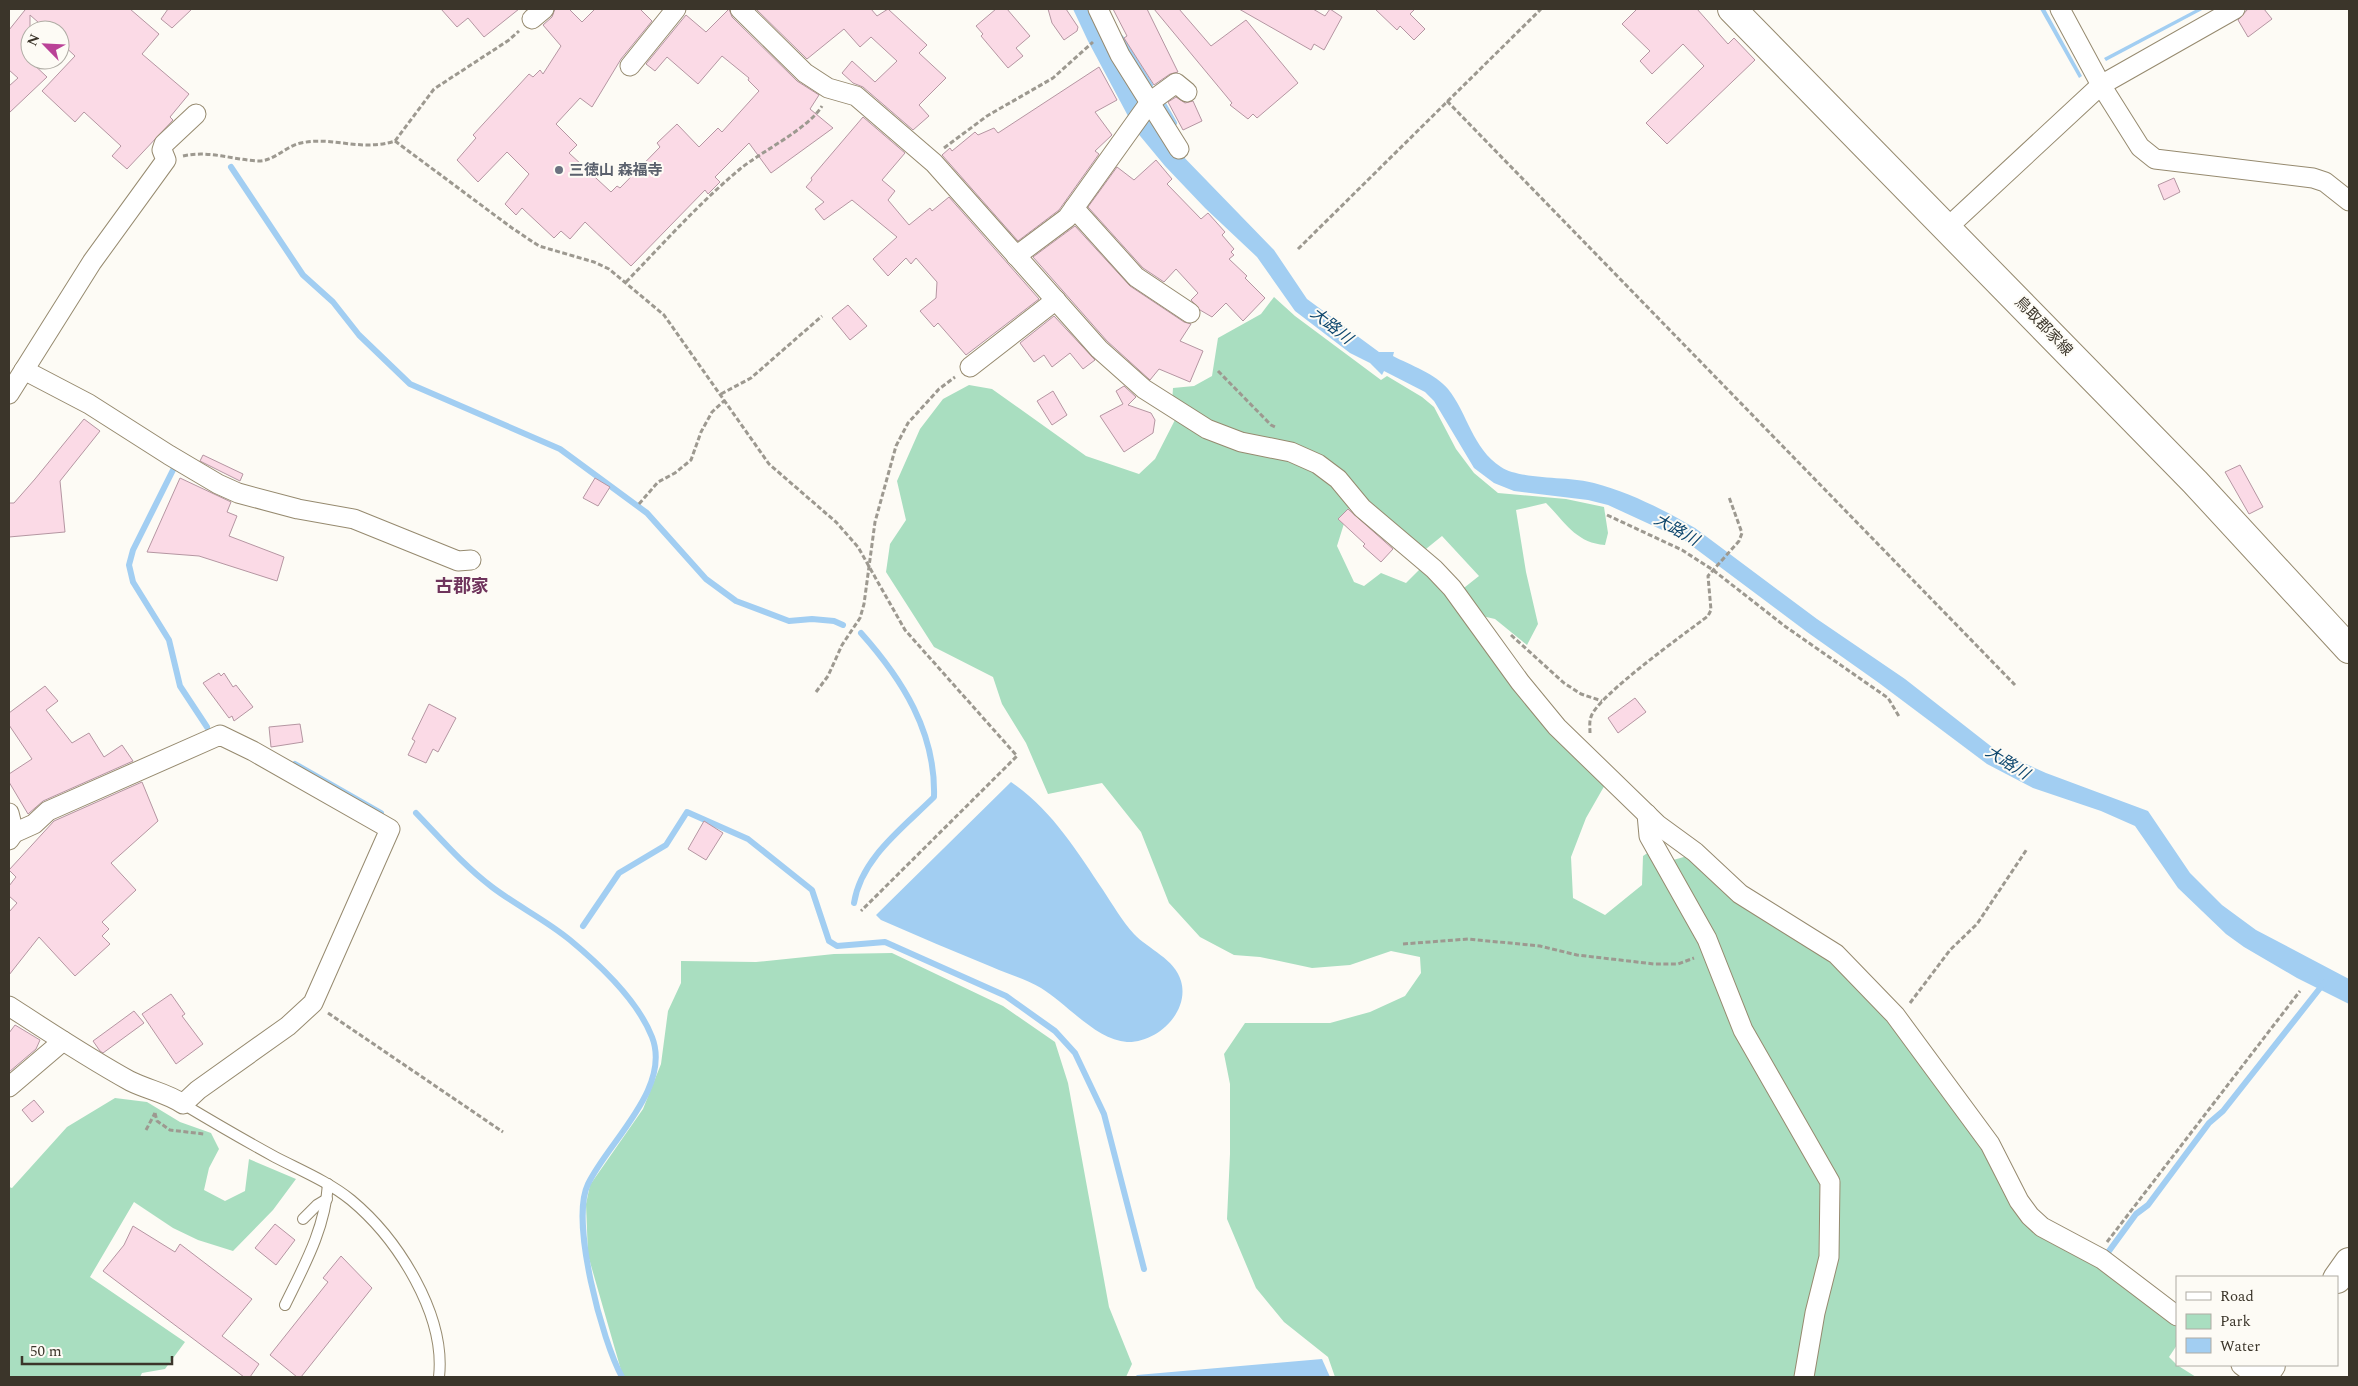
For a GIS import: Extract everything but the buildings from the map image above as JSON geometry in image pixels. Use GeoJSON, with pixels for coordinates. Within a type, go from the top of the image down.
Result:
{"type":"FeatureCollection","features":[{"type":"Feature","properties":{"kind":"main road","name":"鳥取郡家線"},"geometry":{"type":"LineString","coordinates":[[1737,10],[2195,482],[2349,649]]}},
{"type":"Feature","properties":{"kind":"main road"},"geometry":{"type":"LineString","coordinates":[[2338,1278],[2349,1262]]}},
{"type":"Feature","properties":{"kind":"main road"},"geometry":{"type":"LineString","coordinates":[[2262,1377],[2270,1366]]}},
{"type":"Feature","properties":{"kind":"street"},"geometry":{"type":"LineString","coordinates":[[630,66],[676,9]]}},
{"type":"Feature","properties":{"kind":"street"},"geometry":{"type":"LineString","coordinates":[[740,9],[805,73],[832,89],[856,96],[929,159],[1099,349],[1144,388],[1207,430],[1241,442],[1291,452],[1318,464],[1338,479],[1362,508],[1428,563],[1452,588],[1520,682],[1557,727],[1596,766],[1658,825],[1695,852],[1740,894],[1836,954],[1895,1015],[1990,1144],[2019,1201],[2030,1216],[2042,1227],[2096,1256],[2176,1315]]}},
{"type":"Feature","properties":{"kind":"street"},"geometry":{"type":"LineString","coordinates":[[1098,9],[1120,55],[1180,149]]}},
{"type":"Feature","properties":{"kind":"street"},"geometry":{"type":"LineString","coordinates":[[2060,9],[2102,85],[2140,147],[2155,159],[2313,178],[2325,182],[2349,201]]}},
{"type":"Feature","properties":{"kind":"street"},"geometry":{"type":"LineString","coordinates":[[1948,227],[2102,85],[2235,9]]}},
{"type":"Feature","properties":{"kind":"street"},"geometry":{"type":"LineString","coordinates":[[1016,256],[1067,218],[1130,126],[1150,102],[1176,83],[1187,92]]}},
{"type":"Feature","properties":{"kind":"street"},"geometry":{"type":"LineString","coordinates":[[9,394],[92,262],[166,160],[162,150],[164,144],[196,114]]}},
{"type":"Feature","properties":{"kind":"street"},"geometry":{"type":"LineString","coordinates":[[1074,208],[1136,277],[1190,313]]}},
{"type":"Feature","properties":{"kind":"street"},"geometry":{"type":"LineString","coordinates":[[970,366],[1056,300]]}},
{"type":"Feature","properties":{"kind":"street"},"geometry":{"type":"LineString","coordinates":[[24,370],[89,404],[194,470],[238,493],[298,509],[354,519],[458,561],[471,560]]}},
{"type":"Feature","properties":{"kind":"street"},"geometry":{"type":"LineString","coordinates":[[9,813],[12,836],[30,827],[48,811],[220,735],[253,751],[390,829],[313,1003],[288,1026],[198,1090],[183,1104],[172,1096],[140,1086],[63,1041],[9,1006]]}},
{"type":"Feature","properties":{"kind":"street"},"geometry":{"type":"LineString","coordinates":[[1647,814],[1649,836],[1712,952],[1742,1030],[1830,1182],[1829,1257],[1815,1313],[1804,1377]]}},
{"type":"Feature","properties":{"kind":"street"},"geometry":{"type":"LineString","coordinates":[[9,1087],[63,1041]]}},
{"type":"Feature","properties":{"kind":"street"},"geometry":{"type":"LineString","coordinates":[[2242,1366],[2257,1377]]}},
{"type":"Feature","properties":{"kind":"lane"},"geometry":{"type":"LineString","coordinates":[[183,1104],[224,1129],[328,1184],[351,1200],[387,1237],[412,1275],[432,1316],[440,1363],[439,1377]]}},
{"type":"Feature","properties":{"kind":"lane"},"geometry":{"type":"LineString","coordinates":[[285,1305],[309,1257],[322,1221],[328,1184]]}},
{"type":"Feature","properties":{"kind":"lane"},"geometry":{"type":"LineString","coordinates":[[303,1219],[317,1205],[327,1199]]}},
{"type":"Feature","properties":{"kind":"path"},"geometry":{"type":"LineString","coordinates":[[1298,249],[1541,9]]}},
{"type":"Feature","properties":{"kind":"path"},"geometry":{"type":"LineString","coordinates":[[166,160],[194,154],[216,154],[260,161],[300,143],[321,141],[356,146],[376,146],[395,141],[434,89],[509,40],[538,14]]}},
{"type":"Feature","properties":{"kind":"path"},"geometry":{"type":"LineString","coordinates":[[929,159],[987,116],[1053,78],[1108,31]]}},
{"type":"Feature","properties":{"kind":"path"},"geometry":{"type":"LineString","coordinates":[[626,282],[709,196],[741,168],[803,125],[820,109],[832,89]]}},
{"type":"Feature","properties":{"kind":"path"},"geometry":{"type":"LineString","coordinates":[[1447,101],[2015,685]]}},
{"type":"Feature","properties":{"kind":"path"},"geometry":{"type":"LineString","coordinates":[[395,141],[539,246],[594,262],[609,269],[664,315],[770,464],[836,522],[858,547],[904,630],[1017,756],[861,911]]}},
{"type":"Feature","properties":{"kind":"path"},"geometry":{"type":"LineString","coordinates":[[721,394],[751,378],[822,316]]}},
{"type":"Feature","properties":{"kind":"path"},"geometry":{"type":"LineString","coordinates":[[816,692],[828,676],[842,644],[860,618],[864,604],[876,522],[896,446],[908,423],[939,389],[970,366]]}},
{"type":"Feature","properties":{"kind":"path"},"geometry":{"type":"LineString","coordinates":[[639,504],[658,482],[691,460],[701,432],[712,412],[725,400]]}},
{"type":"Feature","properties":{"kind":"path"},"geometry":{"type":"LineString","coordinates":[[1596,766],[1590,731],[1591,717],[1602,701],[1708,616],[1711,610],[1708,576],[1739,541],[1742,533],[1729,497]]}},
{"type":"Feature","properties":{"kind":"path"},"geometry":{"type":"LineString","coordinates":[[1607,515],[1682,550],[1713,570],[1786,627],[1888,698],[1900,718]]}},
{"type":"Feature","properties":{"kind":"path"},"geometry":{"type":"LineString","coordinates":[[1510,633],[1564,682],[1581,694],[1602,701]]}},
{"type":"Feature","properties":{"kind":"path"},"geometry":{"type":"LineString","coordinates":[[1895,1015],[1910,1003],[1950,950],[1977,924],[2027,849]]}},
{"type":"Feature","properties":{"kind":"path"},"geometry":{"type":"LineString","coordinates":[[1403,944],[1468,939],[1540,946],[1577,955],[1654,964],[1678,964],[1712,952]]}},
{"type":"Feature","properties":{"kind":"path"},"geometry":{"type":"LineString","coordinates":[[2096,1256],[2300,991]]}},
{"type":"Feature","properties":{"kind":"path"},"geometry":{"type":"LineString","coordinates":[[313,1003],[503,1132]]}},
{"type":"Feature","properties":{"kind":"path"},"geometry":{"type":"LineString","coordinates":[[155,1113],[157,1121],[170,1130],[181,1133],[201,1135],[224,1129]]}},
{"type":"Feature","properties":{"kind":"green space"},"geometry":{"type":"Polygon","coordinates":[[[1274,297],[1295,316],[1381,380],[1387,376],[1422,397],[1434,407],[1456,449],[1474,473],[1498,493],[1566,499],[1604,507],[1608,533],[1605,545],[1579,536],[1546,503],[1516,510],[1526,572],[1538,624],[1527,645],[1495,619],[1482,616],[1460,591],[1479,576],[1442,536],[1421,553],[1346,481],[1172,403],[1173,388],[1194,386],[1212,376],[1218,338],[1261,314],[1274,297]]]}},
{"type":"Feature","properties":{"kind":"green space"},"geometry":{"type":"Polygon","coordinates":[[[969,385],[992,389],[1086,456],[1139,474],[1155,459],[1177,416],[1305,461],[1351,501],[1337,546],[1354,582],[1364,586],[1381,573],[1406,583],[1423,566],[1606,783],[1586,818],[1571,857],[1573,898],[1605,915],[1642,885],[1643,856],[1652,850],[1822,1172],[1829,1203],[1801,1377],[1335,1377],[1328,1357],[1284,1322],[1256,1288],[1227,1219],[1230,1154],[1230,1084],[1224,1054],[1245,1023],[1330,1023],[1370,1012],[1405,996],[1421,973],[1420,957],[1391,951],[1350,965],[1312,968],[1260,957],[1234,955],[1200,937],[1169,903],[1141,832],[1102,783],[1048,794],[1026,743],[1002,704],[993,677],[934,647],[886,572],[890,544],[906,520],[897,481],[920,429],[943,399],[969,385]]]}},
{"type":"Feature","properties":{"kind":"green space"},"geometry":{"type":"Polygon","coordinates":[[[1691,855],[1833,958],[1862,985],[1985,1148],[2005,1183],[2089,1258],[2176,1321],[2176,1346],[2169,1357],[2176,1366],[2196,1377],[1807,1377],[1836,1202],[1805,1134],[1666,862],[1691,855]]]}},
{"type":"Feature","properties":{"kind":"green space"},"geometry":{"type":"Polygon","coordinates":[[[892,953],[1003,1006],[1055,1042],[1068,1083],[1109,1307],[1132,1364],[1126,1377],[623,1377],[588,1255],[586,1204],[590,1185],[643,1109],[661,1064],[668,1011],[681,983],[681,961],[756,962],[834,954],[892,953]]]}},
{"type":"Feature","properties":{"kind":"green space"},"geometry":{"type":"Polygon","coordinates":[[[115,1098],[147,1102],[180,1122],[211,1133],[219,1149],[209,1168],[204,1190],[225,1201],[245,1191],[249,1159],[296,1179],[273,1210],[233,1251],[198,1240],[173,1228],[134,1202],[90,1277],[185,1342],[165,1369],[142,1373],[140,1377],[9,1377],[9,1187],[12,1188],[67,1127],[115,1098]]]}},
{"type":"Feature","properties":{"kind":"water","name":"大路川"},"geometry":{"type":"Polygon","coordinates":[[[1073,9],[1089,9],[1094,20],[1175,148],[1274,250],[1307,299],[1379,352],[1394,352],[1393,356],[1430,374],[1443,384],[1455,399],[1483,450],[1501,467],[1520,474],[1594,483],[1633,496],[1671,515],[1695,528],[1817,619],[1905,679],[1997,751],[2046,773],[2148,811],[2190,873],[2222,905],[2256,930],[2349,979],[2349,1004],[2297,978],[2244,947],[2226,934],[2178,888],[2135,826],[2101,811],[2033,788],[1987,764],[1684,540],[1608,505],[1588,500],[1514,491],[1494,483],[1474,468],[1434,401],[1425,392],[1384,371],[1382,375],[1370,363],[1350,353],[1295,311],[1257,257],[1205,208],[1165,166],[1136,131],[1073,9]]]}},
{"type":"Feature","properties":{"kind":"water"},"geometry":{"type":"Polygon","coordinates":[[[2040,9],[2045,9],[2082,76],[2079,78],[2040,9]]]}},
{"type":"Feature","properties":{"kind":"water"},"geometry":{"type":"Polygon","coordinates":[[[2197,9],[2204,9],[2106,61],[2104,58],[2197,9]]]}},
{"type":"Feature","properties":{"kind":"water"},"geometry":{"type":"Polygon","coordinates":[[[1011,782],[1039,805],[1051,818],[1083,860],[1134,934],[1167,960],[1178,973],[1181,981],[1181,1004],[1169,1024],[1160,1031],[1138,1041],[1115,1040],[1093,1028],[1041,988],[881,920],[876,915],[1011,782]]]}},
{"type":"Feature","properties":{"kind":"water"},"geometry":{"type":"Polygon","coordinates":[[[1322,1359],[1330,1377],[1135,1377],[1137,1375],[1322,1359]]]}},
{"type":"Feature","properties":{"kind":"waterway"},"geometry":{"type":"LineString","coordinates":[[1121,38],[1150,85]]}},
{"type":"Feature","properties":{"kind":"waterway"},"geometry":{"type":"LineString","coordinates":[[1162,102],[1174,123]]}},
{"type":"Feature","properties":{"kind":"waterway"},"geometry":{"type":"LineString","coordinates":[[231,167],[303,275],[333,302],[359,335],[410,384],[560,449],[647,513],[706,579],[736,601],[789,621],[812,619],[834,621],[843,625]]}},
{"type":"Feature","properties":{"kind":"waterway"},"geometry":{"type":"LineString","coordinates":[[174,468],[133,550],[129,565],[133,582],[169,640],[180,686],[207,727]]}},
{"type":"Feature","properties":{"kind":"waterway"},"geometry":{"type":"LineString","coordinates":[[854,903],[858,887],[874,858],[885,844],[934,797],[933,773],[929,750],[914,708],[890,669],[861,633]]}},
{"type":"Feature","properties":{"kind":"waterway"},"geometry":{"type":"LineString","coordinates":[[295,764],[381,813]]}},
{"type":"Feature","properties":{"kind":"waterway"},"geometry":{"type":"LineString","coordinates":[[583,926],[619,873],[666,845],[687,812],[748,839],[812,890],[829,941],[837,946],[885,942],[1006,996],[1055,1031],[1075,1053],[1104,1114],[1144,1269]]}},
{"type":"Feature","properties":{"kind":"waterway"},"geometry":{"type":"LineString","coordinates":[[416,813],[452,852],[482,879],[561,933],[593,960],[628,997],[646,1023],[652,1037],[656,1056],[653,1076],[646,1095],[597,1168],[588,1184],[583,1201],[583,1225],[591,1281],[606,1337],[622,1377]]}},
{"type":"Feature","properties":{"kind":"waterway"},"geometry":{"type":"LineString","coordinates":[[2109,1251],[2136,1214],[2148,1205],[2209,1123],[2223,1111],[2324,983]]}},
{"type":"Feature","properties":{"kind":"place","name":"三徳山 森福寺"},"geometry":{"type":"Point","coordinates":[559,170]}},
{"type":"Feature","properties":{"kind":"district","name":"古郡家"},"geometry":{"type":"Point","coordinates":[462,586]}}]}
